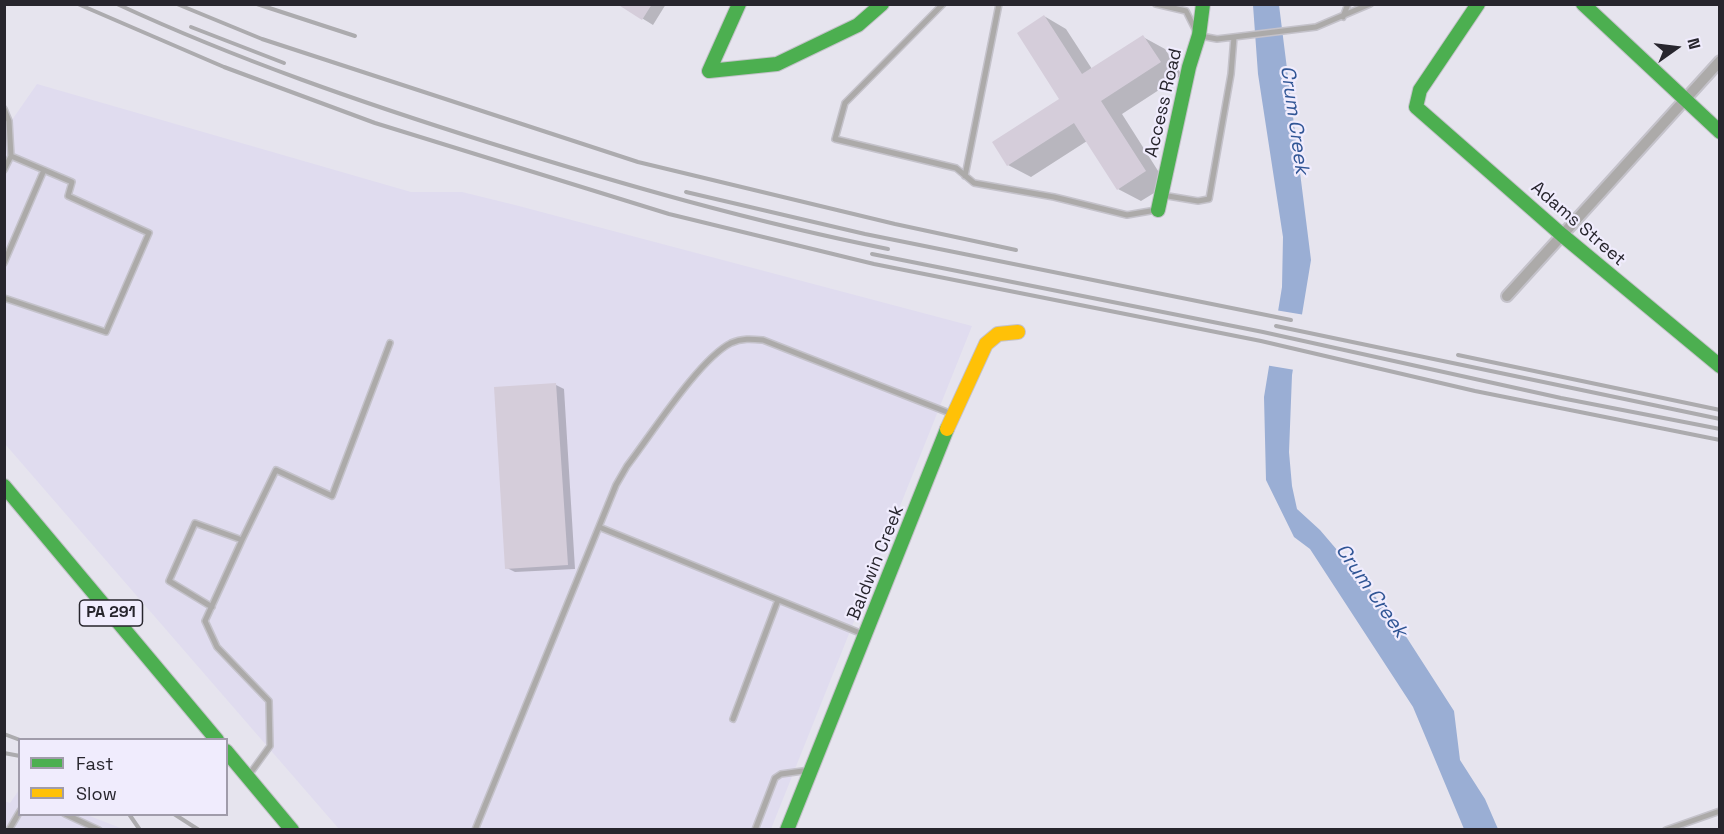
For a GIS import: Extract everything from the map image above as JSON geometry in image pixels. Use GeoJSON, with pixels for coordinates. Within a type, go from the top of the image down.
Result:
{"type":"FeatureCollection","features":[{"type":"Feature","properties":{"kind":"street"},"geometry":{"type":"LineString","coordinates":[[739,4],[709,71],[777,64],[858,25],[882,4]]}},
{"type":"Feature","properties":{"kind":"street","name":"Access Road"},"geometry":{"type":"LineString","coordinates":[[1158,210],[1189,67],[1199,35],[1203,4]]}},
{"type":"Feature","properties":{"kind":"street","name":"Adams Street"},"geometry":{"type":"LineString","coordinates":[[1478,4],[1420,90],[1416,107],[1562,235],[1719,366]]}},
{"type":"Feature","properties":{"kind":"street"},"geometry":{"type":"LineString","coordinates":[[1583,4],[1719,132]]}},
{"type":"Feature","properties":{"kind":"street"},"geometry":{"type":"LineString","coordinates":[[1507,296],[1719,61]]}},
{"type":"Feature","properties":{"kind":"street","name":"Baldwin Creek"},"geometry":{"type":"LineString","coordinates":[[787,830],[954,414],[986,344],[998,334],[1018,332]]}},
{"type":"Feature","properties":{"kind":"street","name":"PA 291"},"geometry":{"type":"LineString","coordinates":[[4,486],[215,738]]}},
{"type":"Feature","properties":{"kind":"street"},"geometry":{"type":"LineString","coordinates":[[228,753],[292,830]]}},
{"type":"Feature","properties":{"kind":"lane"},"geometry":{"type":"LineString","coordinates":[[943,4],[845,103],[835,139],[956,168],[974,183],[1054,197],[1127,215],[1158,210]]}},
{"type":"Feature","properties":{"kind":"lane"},"geometry":{"type":"LineString","coordinates":[[965,176],[999,4]]}},
{"type":"Feature","properties":{"kind":"lane"},"geometry":{"type":"LineString","coordinates":[[1156,4],[1186,11],[1199,35],[1216,39],[1316,27],[1370,4]]}},
{"type":"Feature","properties":{"kind":"lane"},"geometry":{"type":"LineString","coordinates":[[1343,17],[1348,4]]}},
{"type":"Feature","properties":{"kind":"lane"},"geometry":{"type":"LineString","coordinates":[[1161,195],[1198,201],[1209,199],[1231,74],[1234,37]]}},
{"type":"Feature","properties":{"kind":"lane"},"geometry":{"type":"LineString","coordinates":[[4,109],[9,122],[11,156],[4,170]]}},
{"type":"Feature","properties":{"kind":"lane"},"geometry":{"type":"LineString","coordinates":[[4,298],[106,332],[149,233],[68,196],[72,182],[11,156]]}},
{"type":"Feature","properties":{"kind":"lane"},"geometry":{"type":"LineString","coordinates":[[4,263],[44,170]]}},
{"type":"Feature","properties":{"kind":"lane"},"geometry":{"type":"LineString","coordinates":[[475,830],[599,527],[627,466],[708,360],[731,343],[744,339],[763,340],[954,414]]}},
{"type":"Feature","properties":{"kind":"lane"},"geometry":{"type":"LineString","coordinates":[[248,777],[270,746],[269,701],[217,647],[205,621],[276,470],[332,496],[390,343]]}},
{"type":"Feature","properties":{"kind":"lane"},"geometry":{"type":"LineString","coordinates":[[212,607],[169,581],[195,523],[242,540]]}},
{"type":"Feature","properties":{"kind":"lane"},"geometry":{"type":"LineString","coordinates":[[599,527],[866,635]]}},
{"type":"Feature","properties":{"kind":"lane"},"geometry":{"type":"LineString","coordinates":[[733,719],[778,600]]}},
{"type":"Feature","properties":{"kind":"lane"},"geometry":{"type":"LineString","coordinates":[[755,830],[775,778],[782,774],[811,769]]}},
{"type":"Feature","properties":{"kind":"lane"},"geometry":{"type":"LineString","coordinates":[[1666,830],[1719,811]]}},
{"type":"Feature","properties":{"kind":"lane"},"geometry":{"type":"LineString","coordinates":[[9,830],[18,814]]}},
{"type":"Feature","properties":{"kind":"lane"},"geometry":{"type":"LineString","coordinates":[[69,816],[99,830]]}},
{"type":"Feature","properties":{"kind":"shaded area"},"geometry":{"type":"Polygon","coordinates":[[[37,84],[411,192],[462,192],[972,326],[771,829],[339,829],[5,444],[5,130],[37,84]]]}},
{"type":"Feature","properties":{"kind":"shaded area"},"geometry":{"type":"Polygon","coordinates":[[[18,791],[18,816],[90,816],[123,829],[5,829],[4,801],[10,803],[18,791]]]}},
{"type":"Feature","properties":{"kind":"water"},"geometry":{"type":"Polygon","coordinates":[[[1253,5],[1279,5],[1311,260],[1292,375],[1289,452],[1297,509],[1320,530],[1361,578],[1407,638],[1454,711],[1460,760],[1485,799],[1498,829],[1464,829],[1413,707],[1310,549],[1294,537],[1266,480],[1264,397],[1282,287],[1283,237],[1258,74],[1253,5]]]}},
{"type":"Feature","properties":{"kind":"pier"},"geometry":{"type":"Polygon","coordinates":[[[1275,310],[1305,315],[1295,370],[1265,365],[1275,310]]]}},
{"type":"Feature","properties":{"kind":"building"},"geometry":{"type":"Polygon","coordinates":[[[617,4],[652,4],[642,20],[617,4]]]}},
{"type":"Feature","properties":{"kind":"building"},"geometry":{"type":"Polygon","coordinates":[[[1044,15],[1082,74],[1143,35],[1161,62],[1101,101],[1146,171],[1117,190],[1074,123],[1007,166],[992,142],[1059,99],[1017,33],[1044,15]]]}},
{"type":"Feature","properties":{"kind":"building"},"geometry":{"type":"Polygon","coordinates":[[[556,383],[568,565],[505,569],[494,387],[556,383]]]}},
{"type":"Feature","properties":{"kind":"railway"},"geometry":{"type":"LineString","coordinates":[[78,4],[224,67],[375,123],[669,214],[874,264],[1261,341],[1475,391],[1720,440]]}},
{"type":"Feature","properties":{"kind":"railway"},"geometry":{"type":"LineString","coordinates":[[117,4],[208,44],[301,80],[490,143],[688,201],[787,227],[888,249]]}},
{"type":"Feature","properties":{"kind":"railway"},"geometry":{"type":"LineString","coordinates":[[177,4],[262,39],[638,162],[895,224],[1016,250]]}},
{"type":"Feature","properties":{"kind":"railway"},"geometry":{"type":"LineString","coordinates":[[257,4],[355,36]]}},
{"type":"Feature","properties":{"kind":"railway"},"geometry":{"type":"LineString","coordinates":[[191,27],[284,63]]}},
{"type":"Feature","properties":{"kind":"railway"},"geometry":{"type":"LineString","coordinates":[[686,192],[865,234],[1291,320]]}},
{"type":"Feature","properties":{"kind":"railway"},"geometry":{"type":"LineString","coordinates":[[872,254],[1263,332],[1561,398],[1720,429]]}},
{"type":"Feature","properties":{"kind":"railway"},"geometry":{"type":"LineString","coordinates":[[1276,326],[1720,419]]}},
{"type":"Feature","properties":{"kind":"railway"},"geometry":{"type":"LineString","coordinates":[[1458,355],[1720,410]]}},
{"type":"Feature","properties":{"kind":"railway"},"geometry":{"type":"LineString","coordinates":[[4,734],[18,739]]}},
{"type":"Feature","properties":{"kind":"railway"},"geometry":{"type":"LineString","coordinates":[[4,753],[18,756]]}},
{"type":"Feature","properties":{"kind":"railway"},"geometry":{"type":"LineString","coordinates":[[130,816],[140,830]]}},
{"type":"Feature","properties":{"kind":"railway"},"geometry":{"type":"LineString","coordinates":[[177,816],[199,830]]}},
{"type":"Feature","properties":{"kind":"traffic: fast"},"geometry":{"type":"LineString","coordinates":[[739,4],[709,71],[777,64],[858,25],[882,4]]}},
{"type":"Feature","properties":{"kind":"traffic: fast"},"geometry":{"type":"LineString","coordinates":[[1158,210],[1189,67],[1199,35],[1203,4]]}},
{"type":"Feature","properties":{"kind":"traffic: fast"},"geometry":{"type":"LineString","coordinates":[[1478,4],[1420,90],[1416,107],[1562,235],[1720,366]]}},
{"type":"Feature","properties":{"kind":"traffic: fast"},"geometry":{"type":"LineString","coordinates":[[1583,4],[1720,132]]}},
{"type":"Feature","properties":{"kind":"traffic: fast"},"geometry":{"type":"LineString","coordinates":[[787,830],[947,429]]}},
{"type":"Feature","properties":{"kind":"traffic: fast"},"geometry":{"type":"LineString","coordinates":[[4,486],[215,738]]}},
{"type":"Feature","properties":{"kind":"traffic: fast"},"geometry":{"type":"LineString","coordinates":[[228,753],[292,830]]}},
{"type":"Feature","properties":{"kind":"traffic: slow"},"geometry":{"type":"LineString","coordinates":[[947,429],[986,344],[998,334],[1018,332]]}},
{"type":"Feature","properties":{"kind":"water label","name":"Crum Creek"},"geometry":{"type":"Point","coordinates":[1294,120]}},
{"type":"Feature","properties":{"kind":"water label","name":"Crum Creek"},"geometry":{"type":"Point","coordinates":[1371,591]}}]}
